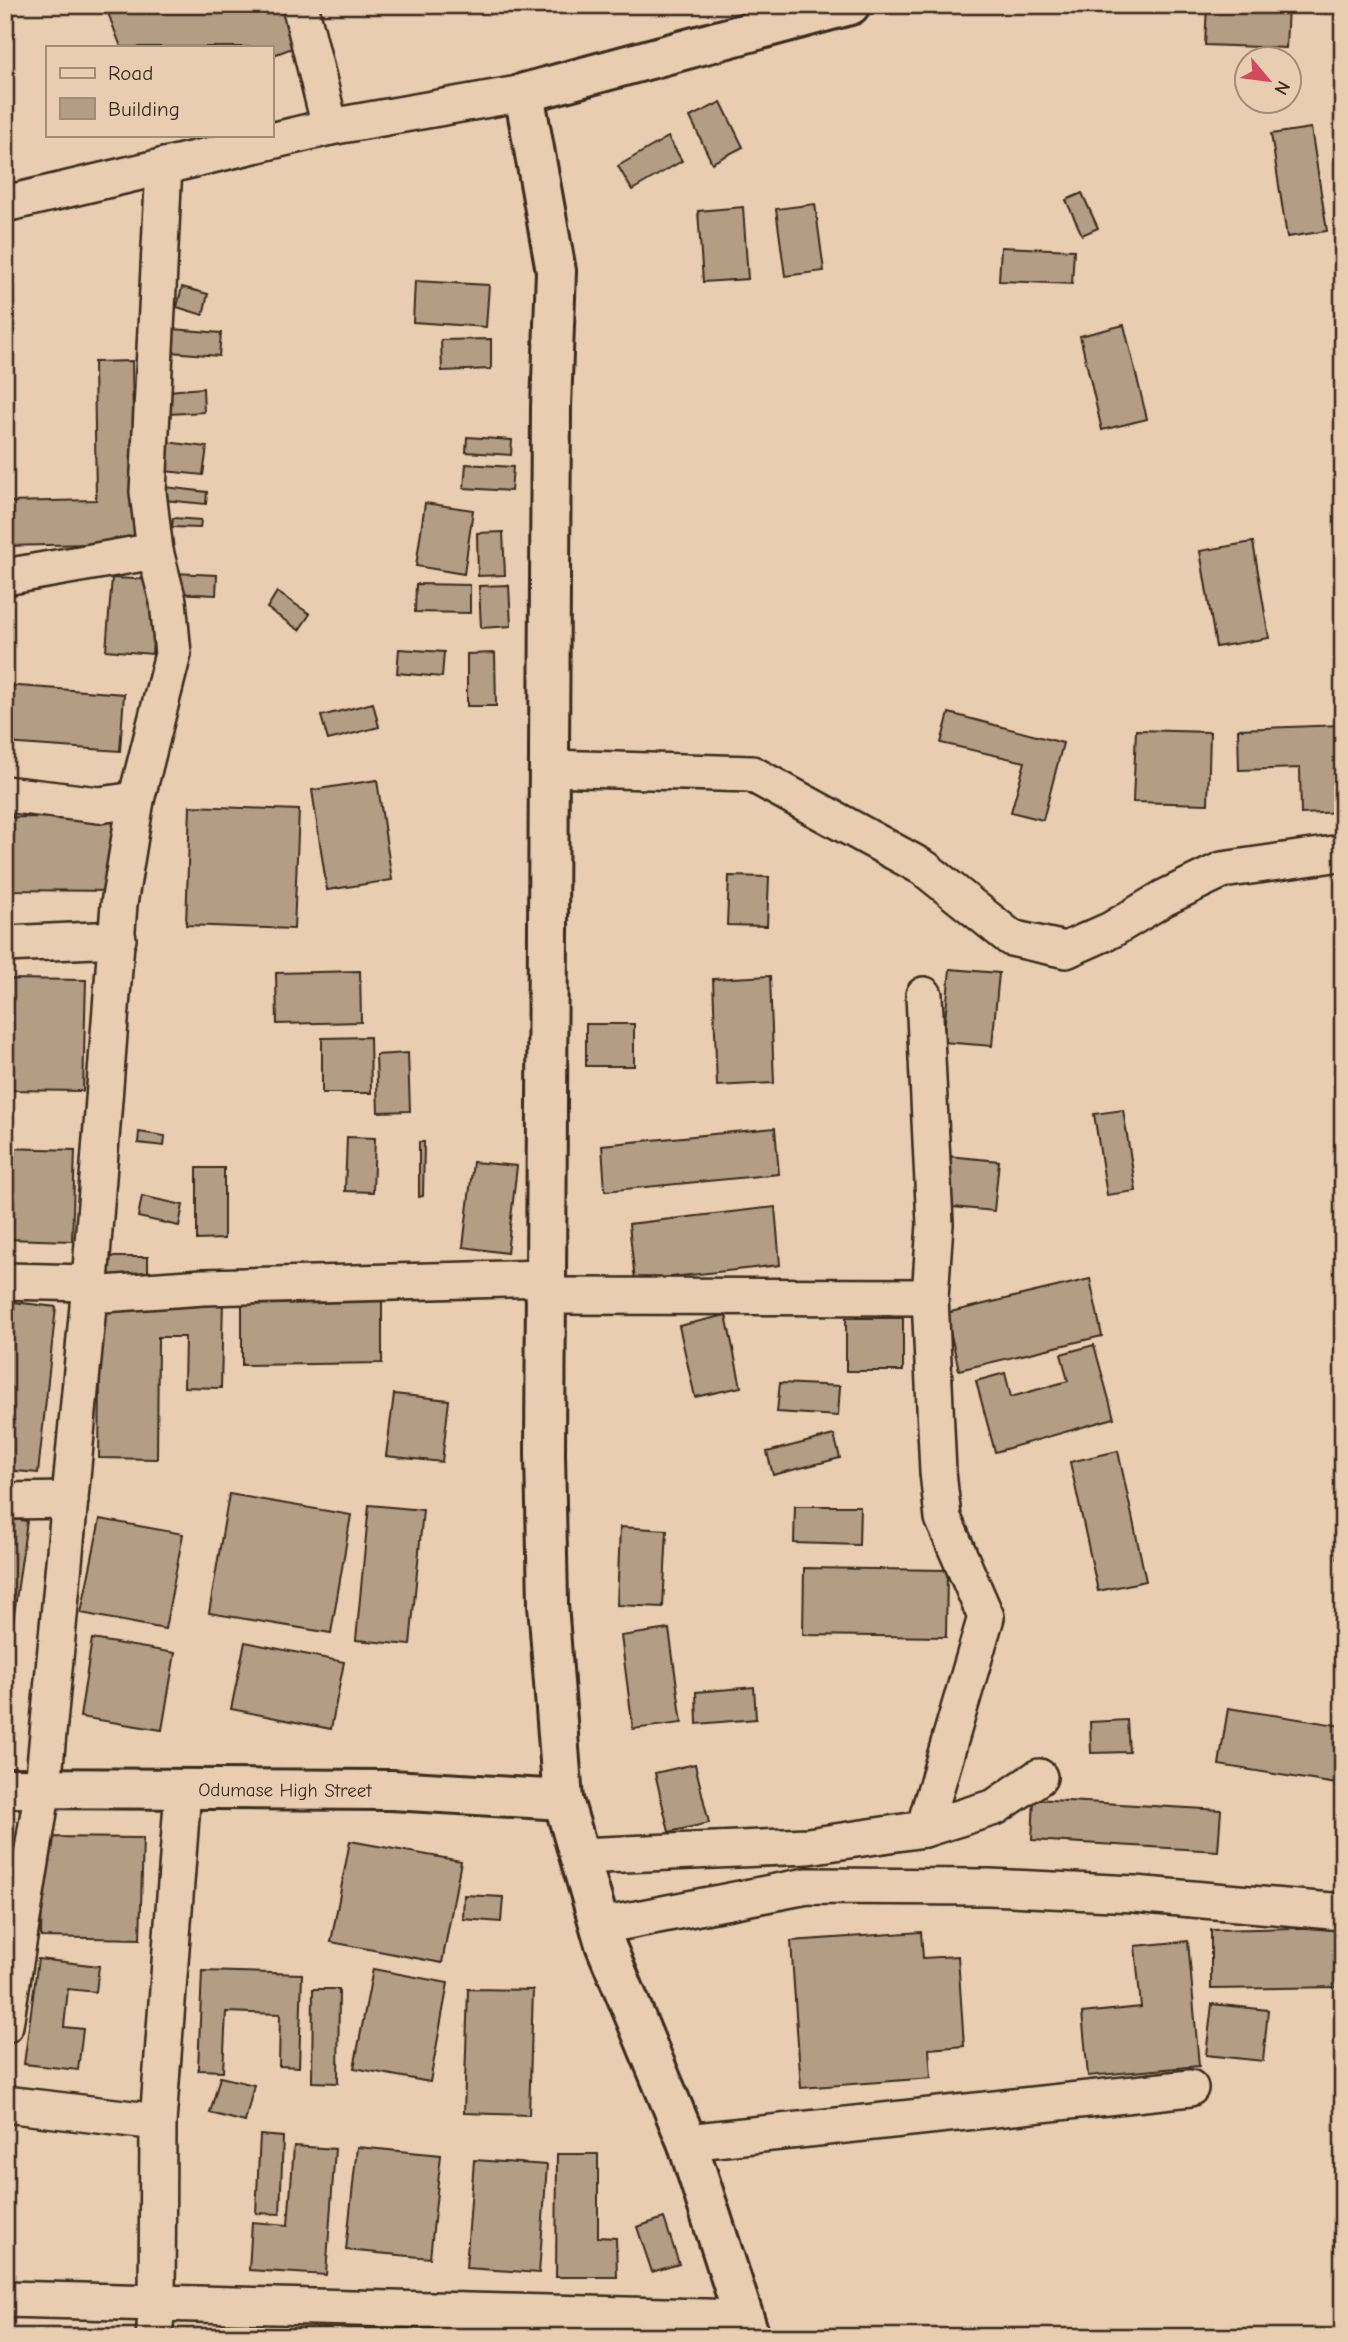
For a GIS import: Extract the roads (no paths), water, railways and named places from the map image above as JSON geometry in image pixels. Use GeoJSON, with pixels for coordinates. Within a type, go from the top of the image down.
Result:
{"type":"FeatureCollection","features":[{"type":"Feature","properties":{"kind":"street"},"geometry":{"type":"LineString","coordinates":[[300,5],[330,127]]}},
{"type":"Feature","properties":{"kind":"street"},"geometry":{"type":"LineString","coordinates":[[5,204],[330,127],[524,93],[850,5]]}},
{"type":"Feature","properties":{"kind":"street"},"geometry":{"type":"LineString","coordinates":[[5,2299],[156,2321],[747,2327],[687,2142],[601,1926],[563,1800],[548,1604],[545,1287],[551,407],[556,271],[524,93]]}},
{"type":"Feature","properties":{"kind":"street"},"geometry":{"type":"LineString","coordinates":[[5,2025],[43,1787],[89,1289],[119,904],[136,800],[173,654],[168,601],[155,551],[148,492],[164,166]]}},
{"type":"Feature","properties":{"kind":"street"},"geometry":{"type":"LineString","coordinates":[[5,577],[155,551]]}},
{"type":"Feature","properties":{"kind":"street"},"geometry":{"type":"LineString","coordinates":[[548,768],[752,774],[924,868],[1011,938],[1066,950],[1111,930],[1164,898],[1222,870],[1341,853]]}},
{"type":"Feature","properties":{"kind":"street"},"geometry":{"type":"LineString","coordinates":[[5,794],[99,805],[136,800]]}},
{"type":"Feature","properties":{"kind":"street"},"geometry":{"type":"LineString","coordinates":[[5,944],[118,939]]}},
{"type":"Feature","properties":{"kind":"street"},"geometry":{"type":"LineString","coordinates":[[924,995],[935,1224],[930,1297],[943,1518],[986,1617],[924,1829]]}},
{"type":"Feature","properties":{"kind":"street"},"geometry":{"type":"LineString","coordinates":[[5,1281],[89,1289],[545,1287],[930,1297]]}},
{"type":"Feature","properties":{"kind":"street"},"geometry":{"type":"LineString","coordinates":[[5,1501],[70,1500]]}},
{"type":"Feature","properties":{"kind":"street"},"geometry":{"type":"LineString","coordinates":[[579,1856],[808,1846],[924,1829],[995,1807],[1039,1777]]}},
{"type":"Feature","properties":{"kind":"street","name":"Odumase High Street"},"geometry":{"type":"LineString","coordinates":[[5,1788],[391,1790],[563,1800]]}},
{"type":"Feature","properties":{"kind":"street"},"geometry":{"type":"LineString","coordinates":[[156,2321],[158,2122],[183,1790]]}},
{"type":"Feature","properties":{"kind":"street"},"geometry":{"type":"LineString","coordinates":[[601,1926],[807,1886],[990,1887],[1134,1894],[1343,1912]]}},
{"type":"Feature","properties":{"kind":"street"},"geometry":{"type":"LineString","coordinates":[[687,2142],[1190,2088]]}},
{"type":"Feature","properties":{"kind":"street"},"geometry":{"type":"LineString","coordinates":[[5,2105],[158,2122]]}}]}
